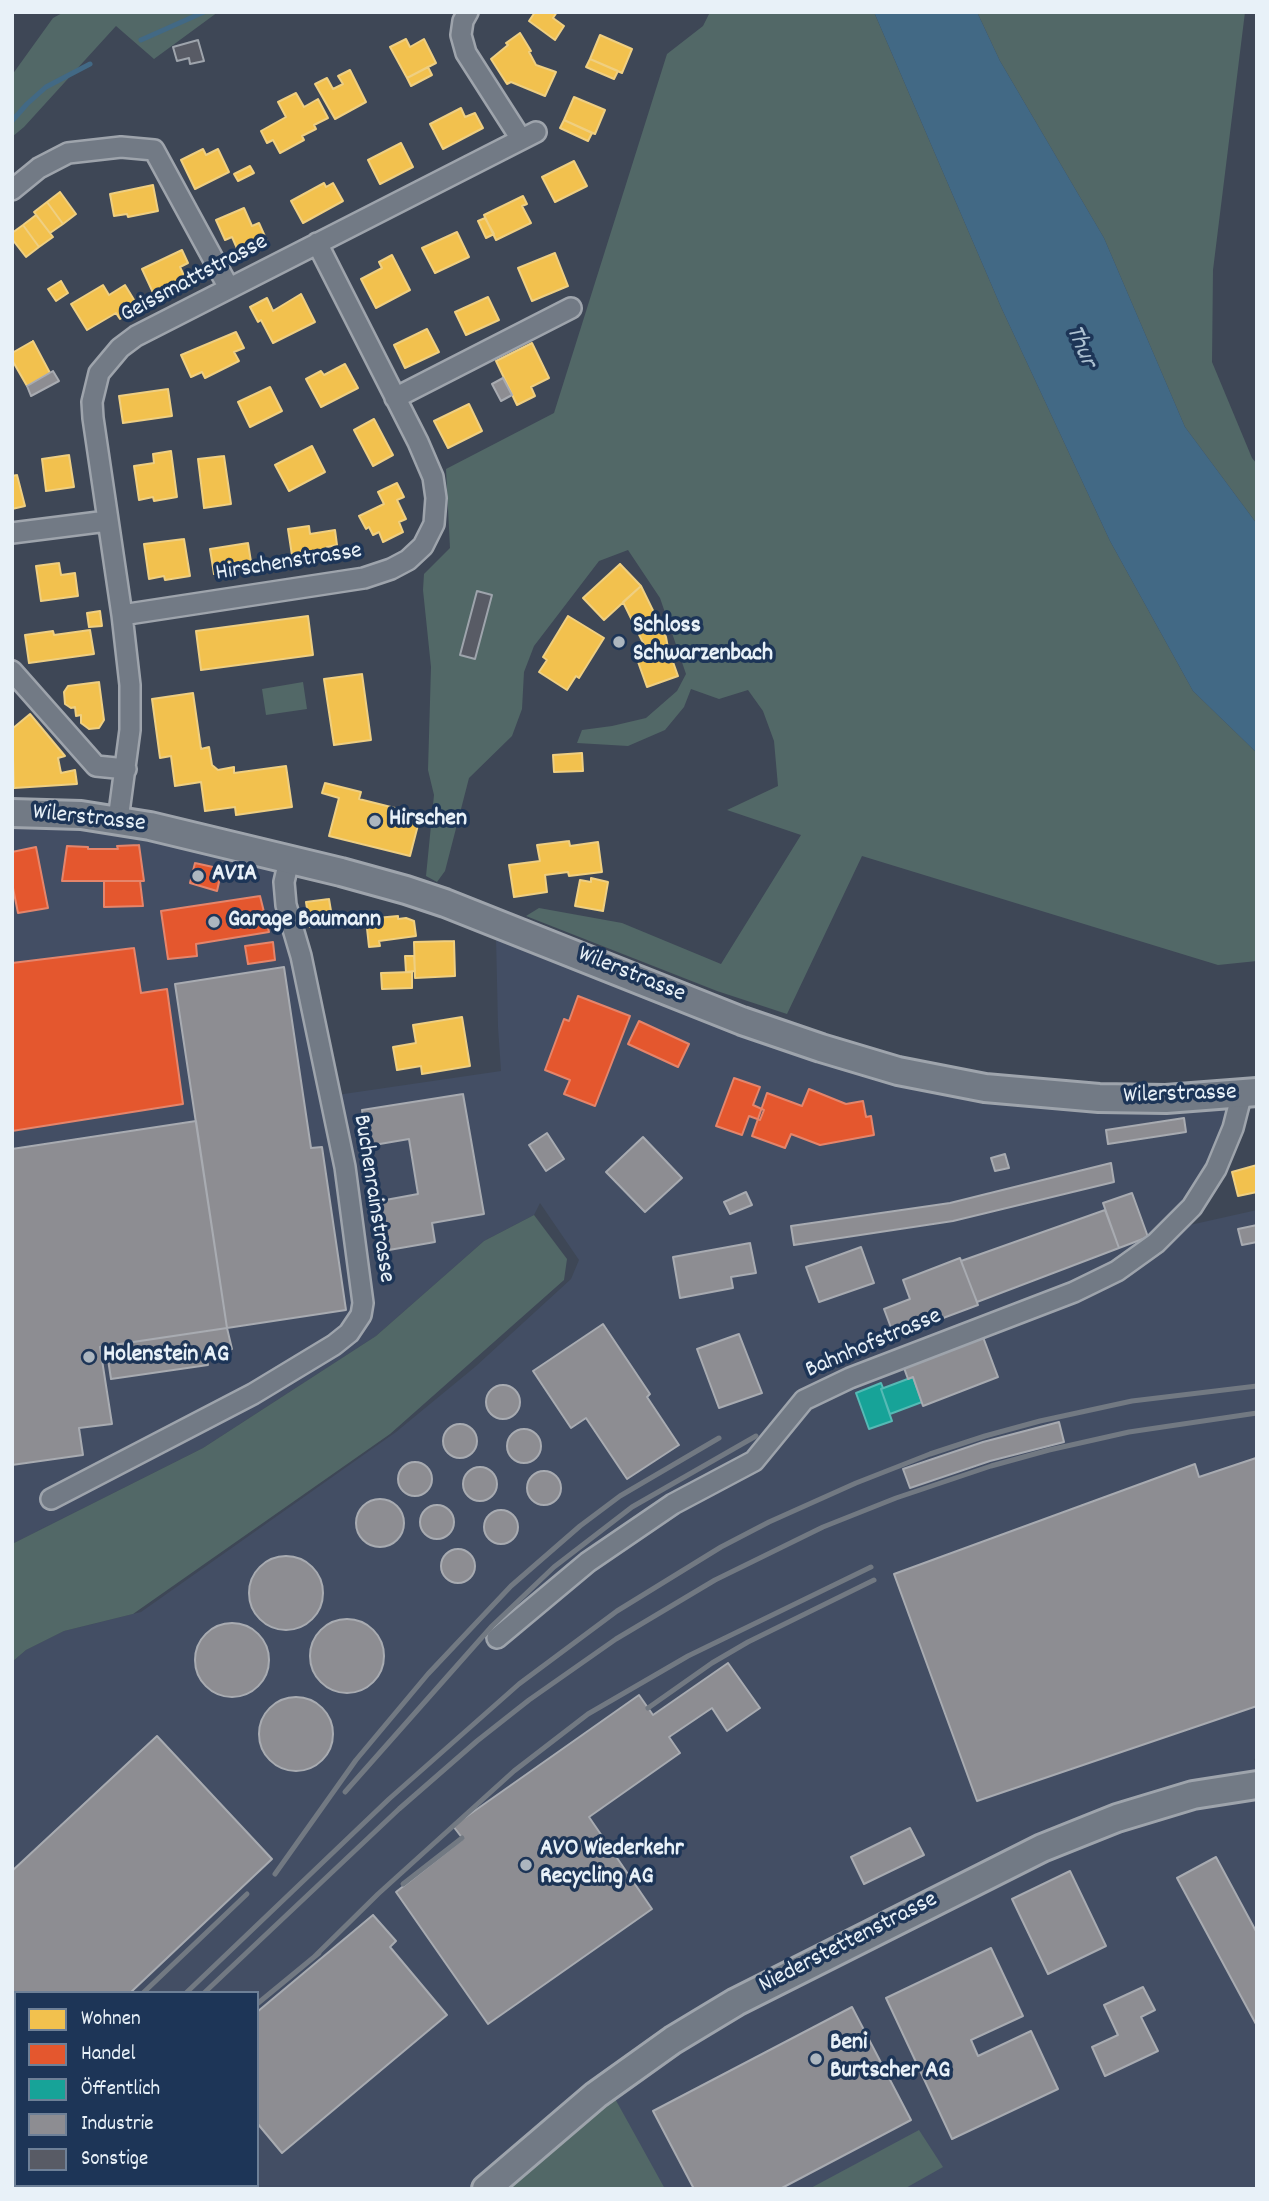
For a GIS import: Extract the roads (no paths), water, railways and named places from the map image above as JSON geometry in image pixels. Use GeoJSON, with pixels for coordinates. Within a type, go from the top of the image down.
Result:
{"type":"FeatureCollection","features":[{"type":"Feature","properties":{"kind":"main road","name":"Wilerstrasse"},"geometry":{"type":"LineString","coordinates":[[12,813],[81,815],[118,820],[187,834],[354,876],[445,903],[742,1020],[821,1048],[898,1070],[985,1088],[1053,1095],[1166,1099],[1250,1093]]}},
{"type":"Feature","properties":{"kind":"main road","name":"Niederstettenstrasse"},"geometry":{"type":"LineString","coordinates":[[486,2189],[596,2095],[673,2040],[736,2002],[1042,1848],[1117,1818],[1193,1795],[1257,1785]]}},
{"type":"Feature","properties":{"kind":"street","name":"Geissmattstrasse"},"geometry":{"type":"LineString","coordinates":[[118,820],[130,730],[130,685],[93,418],[92,401],[99,373],[120,348],[136,336],[529,135],[466,52],[461,35],[463,21],[468,12]]}},
{"type":"Feature","properties":{"kind":"street"},"geometry":{"type":"LineString","coordinates":[[12,190],[39,168],[68,153],[121,147],[154,150],[229,288]]}},
{"type":"Feature","properties":{"kind":"street","name":"Hirschenstrasse"},"geometry":{"type":"LineString","coordinates":[[122,615],[359,579],[384,572],[408,560],[422,546],[434,524],[436,498],[433,477],[425,455],[317,243]]}},
{"type":"Feature","properties":{"kind":"street"},"geometry":{"type":"LineString","coordinates":[[395,398],[571,308]]}},
{"type":"Feature","properties":{"kind":"street"},"geometry":{"type":"LineString","coordinates":[[12,533],[107,521]]}},
{"type":"Feature","properties":{"kind":"street"},"geometry":{"type":"LineString","coordinates":[[12,671],[96,766],[125,769]]}},
{"type":"Feature","properties":{"kind":"street","name":"Buchenrainstrasse"},"geometry":{"type":"LineString","coordinates":[[51,1499],[253,1394],[334,1345],[349,1333],[361,1315],[363,1303],[345,1167],[301,956],[286,905],[285,882],[289,860]]}},
{"type":"Feature","properties":{"kind":"street","name":"Bahnhofstrasse"},"geometry":{"type":"LineString","coordinates":[[497,1638],[588,1562],[673,1504],[754,1461],[804,1400],[850,1378],[1074,1292],[1117,1271],[1156,1243],[1192,1207],[1216,1169],[1250,1093]]}},
{"type":"Feature","properties":{"kind":"water","name":"Thur"},"geometry":{"type":"Polygon","coordinates":[[[874,12],[977,12],[1000,61],[1104,238],[1185,427],[1257,524],[1257,753],[1193,691],[1110,541],[1001,307],[874,12]]]}},
{"type":"Feature","properties":{"kind":"waterway"},"geometry":{"type":"LineString","coordinates":[[141,40],[204,12]]}},
{"type":"Feature","properties":{"kind":"waterway"},"geometry":{"type":"LineString","coordinates":[[12,121],[46,87],[90,64]]}},
{"type":"Feature","properties":{"kind":"railway"},"geometry":{"type":"LineString","coordinates":[[188,1991],[389,1799],[519,1684],[617,1611],[721,1547],[856,1483],[985,1436],[1132,1401],[1257,1386]]}},
{"type":"Feature","properties":{"kind":"railway"},"geometry":{"type":"LineString","coordinates":[[206,1991],[399,1809],[477,1741],[529,1700],[616,1639],[715,1580],[823,1527],[896,1498],[991,1466],[1129,1432],[1257,1413]]}},
{"type":"Feature","properties":{"kind":"railway"},"geometry":{"type":"LineString","coordinates":[[345,1792],[492,1626],[554,1567],[632,1507],[756,1436]]}},
{"type":"Feature","properties":{"kind":"railway"},"geometry":{"type":"LineString","coordinates":[[275,1874],[356,1760],[428,1674],[511,1586],[580,1526],[620,1496],[719,1438]]}},
{"type":"Feature","properties":{"kind":"railway"},"geometry":{"type":"LineString","coordinates":[[313,1958],[378,1894],[514,1771],[588,1714],[688,1656],[871,1567]]}},
{"type":"Feature","properties":{"kind":"railway"},"geometry":{"type":"LineString","coordinates":[[648,1708],[712,1663],[748,1642],[874,1580]]}},
{"type":"Feature","properties":{"kind":"railway"},"geometry":{"type":"LineString","coordinates":[[403,1884],[462,1838]]}},
{"type":"Feature","properties":{"kind":"railway"},"geometry":{"type":"LineString","coordinates":[[145,1991],[247,1894]]}},
{"type":"Feature","properties":{"kind":"railway"},"geometry":{"type":"LineString","coordinates":[[259,2002],[319,1953]]}},
{"type":"Feature","properties":{"kind":"place","name":"Schloss Schwarzenbach"},"geometry":{"type":"Point","coordinates":[619,642]}},
{"type":"Feature","properties":{"kind":"place","name":"Hirschen"},"geometry":{"type":"Point","coordinates":[375,821]}},
{"type":"Feature","properties":{"kind":"place","name":"AVIA"},"geometry":{"type":"Point","coordinates":[198,876]}},
{"type":"Feature","properties":{"kind":"place","name":"Garage Baumann"},"geometry":{"type":"Point","coordinates":[214,922]}},
{"type":"Feature","properties":{"kind":"place","name":"Holenstein AG"},"geometry":{"type":"Point","coordinates":[89,1357]}},
{"type":"Feature","properties":{"kind":"place","name":"AVO Wiederkehr Recycling AG"},"geometry":{"type":"Point","coordinates":[526,1865]}},
{"type":"Feature","properties":{"kind":"place","name":"Beni Burtscher AG"},"geometry":{"type":"Point","coordinates":[816,2059]}}]}
